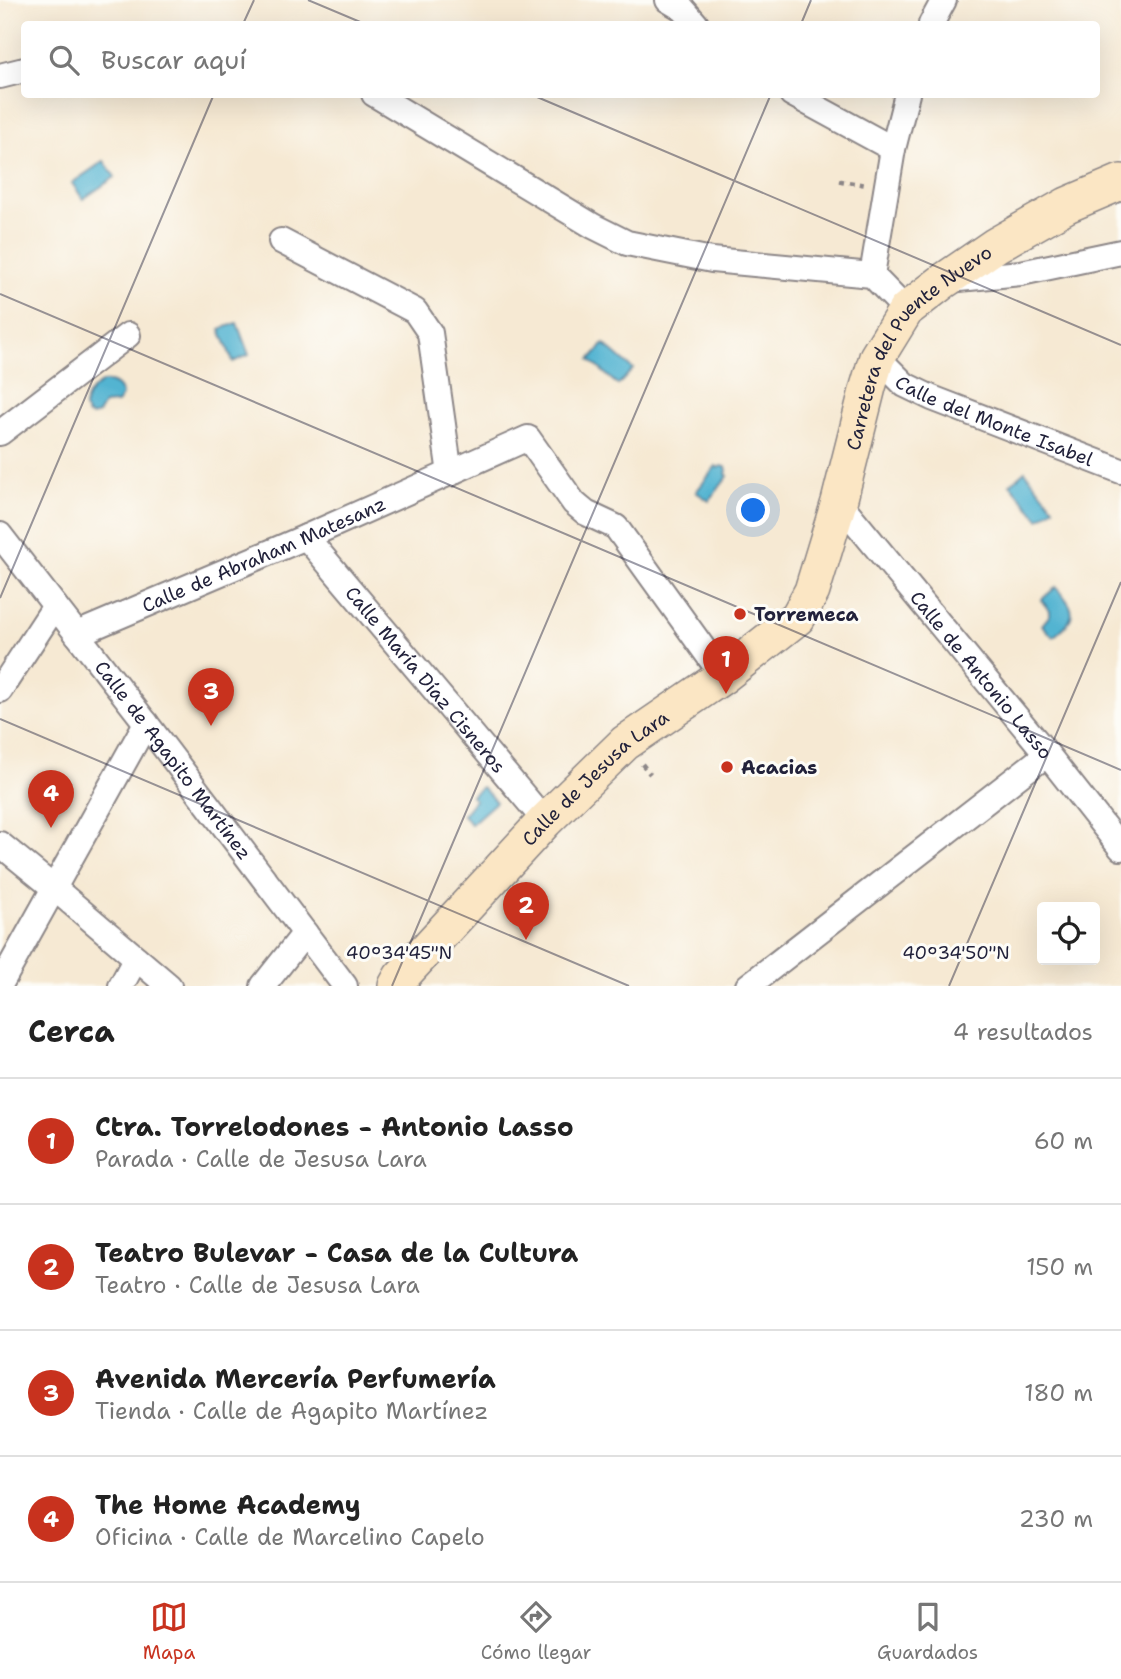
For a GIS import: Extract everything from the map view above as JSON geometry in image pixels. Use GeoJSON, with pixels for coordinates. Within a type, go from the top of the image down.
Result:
{"type":"FeatureCollection","features":[{"type":"Feature","properties":{"kind":"main road","name":"Carretera del Puente Nuevo"},"geometry":{"type":"LineString","coordinates":[[812,591],[839,502],[877,357],[906,310],[996,245],[1067,205],[1121,182]]}},
{"type":"Feature","properties":{"kind":"main road","name":"Calle de Jesusa Lara"},"geometry":{"type":"LineString","coordinates":[[396,986],[401,976],[545,821],[625,743],[723,676],[798,617],[812,591]]}},
{"type":"Feature","properties":{"kind":"street"},"geometry":{"type":"LineString","coordinates":[[933,21],[944,0]]}},
{"type":"Feature","properties":{"kind":"street"},"geometry":{"type":"LineString","coordinates":[[0,76],[21,71]]}},
{"type":"Feature","properties":{"kind":"street"},"geometry":{"type":"LineString","coordinates":[[381,98],[593,226],[627,243],[712,260],[872,275],[906,310]]}},
{"type":"Feature","properties":{"kind":"street"},"geometry":{"type":"LineString","coordinates":[[799,98],[892,149]]}},
{"type":"Feature","properties":{"kind":"street"},"geometry":{"type":"LineString","coordinates":[[872,275],[892,149],[906,98]]}},
{"type":"Feature","properties":{"kind":"street"},"geometry":{"type":"LineString","coordinates":[[281,241],[415,311],[430,332],[450,474]]}},
{"type":"Feature","properties":{"kind":"street"},"geometry":{"type":"LineString","coordinates":[[945,280],[1021,273],[1121,252]]}},
{"type":"Feature","properties":{"kind":"street"},"geometry":{"type":"LineString","coordinates":[[0,433],[128,334]]}},
{"type":"Feature","properties":{"kind":"street","name":"Calle del Monte Isabel"},"geometry":{"type":"LineString","coordinates":[[877,357],[905,385],[932,398],[1121,471]]}},
{"type":"Feature","properties":{"kind":"street","name":"Calle de Abraham Matesanz"},"geometry":{"type":"LineString","coordinates":[[77,634],[306,537],[528,438],[574,503],[586,513],[617,527],[723,676]]}},
{"type":"Feature","properties":{"kind":"street","name":"Calle de Antonio Lasso"},"geometry":{"type":"LineString","coordinates":[[839,502],[1121,848]]}},
{"type":"Feature","properties":{"kind":"street","name":"Calle de Agapito Martínez"},"geometry":{"type":"LineString","coordinates":[[0,535],[345,986]]}},
{"type":"Feature","properties":{"kind":"street","name":"Calle María Díaz Cisneros"},"geometry":{"type":"LineString","coordinates":[[306,537],[545,821]]}},
{"type":"Feature","properties":{"kind":"street"},"geometry":{"type":"LineString","coordinates":[[0,690],[55,606]]}},
{"type":"Feature","properties":{"kind":"street"},"geometry":{"type":"LineString","coordinates":[[0,985],[146,723]]}},
{"type":"Feature","properties":{"kind":"street"},"geometry":{"type":"LineString","coordinates":[[748,986],[1047,754]]}},
{"type":"Feature","properties":{"kind":"street"},"geometry":{"type":"LineString","coordinates":[[0,844],[169,986]]}},
{"type":"Feature","properties":{"kind":"street"},"geometry":{"type":"LineString","coordinates":[[264,986],[305,933]]}},
{"type":"Feature","properties":{"kind":"street"},"geometry":{"type":"LineString","coordinates":[[121,986],[136,958]]}},
{"type":"Feature","properties":{"kind":"path"},"geometry":{"type":"LineString","coordinates":[[841,183],[877,187]]}},
{"type":"Feature","properties":{"kind":"path"},"geometry":{"type":"LineString","coordinates":[[642,764],[650,774]]}},
{"type":"Feature","properties":{"kind":"water"},"geometry":{"type":"Polygon","coordinates":[[[104,161],[115,177],[83,199],[72,183],[104,161]]]}},
{"type":"Feature","properties":{"kind":"water"},"geometry":{"type":"Polygon","coordinates":[[[237,323],[249,355],[233,362],[220,329],[237,323]]]}},
{"type":"Feature","properties":{"kind":"water"},"geometry":{"type":"Polygon","coordinates":[[[604,344],[633,369],[618,385],[590,360],[604,344]]]}},
{"type":"Feature","properties":{"kind":"water"},"geometry":{"type":"Polygon","coordinates":[[[103,382],[116,385],[122,396],[117,403],[104,404],[98,414],[88,415],[84,408],[87,399],[103,382]]]}},
{"type":"Feature","properties":{"kind":"water"},"geometry":{"type":"Polygon","coordinates":[[[716,466],[726,467],[728,476],[709,501],[696,492],[716,466]]]}},
{"type":"Feature","properties":{"kind":"water"},"geometry":{"type":"Polygon","coordinates":[[[1025,471],[1054,508],[1039,519],[1010,484],[1025,471]]]}},
{"type":"Feature","properties":{"kind":"water"},"geometry":{"type":"Polygon","coordinates":[[[1056,587],[1068,602],[1072,614],[1067,624],[1053,637],[1042,625],[1050,611],[1041,600],[1056,587]]]}},
{"type":"Feature","properties":{"kind":"water"},"geometry":{"type":"Polygon","coordinates":[[[482,787],[496,802],[471,824],[463,815],[475,800],[471,796],[482,787]]]}},
{"type":"Feature","properties":{"kind":"place","name":"Torremeca"},"geometry":{"type":"Point","coordinates":[740,614]}},
{"type":"Feature","properties":{"kind":"place","name":"Ctra. Torrelodones - Antonio Lasso"},"geometry":{"type":"Point","coordinates":[726,694]}},
{"type":"Feature","properties":{"kind":"place","name":"Avenida Mercería Perfumería"},"geometry":{"type":"Point","coordinates":[211,726]}},
{"type":"Feature","properties":{"kind":"place","name":"Acacias"},"geometry":{"type":"Point","coordinates":[727,767]}},
{"type":"Feature","properties":{"kind":"place","name":"The Home Academy"},"geometry":{"type":"Point","coordinates":[51,828]}},
{"type":"Feature","properties":{"kind":"place","name":"Teatro Bulevar - Casa de la Cultura"},"geometry":{"type":"Point","coordinates":[526,940]}}]}
